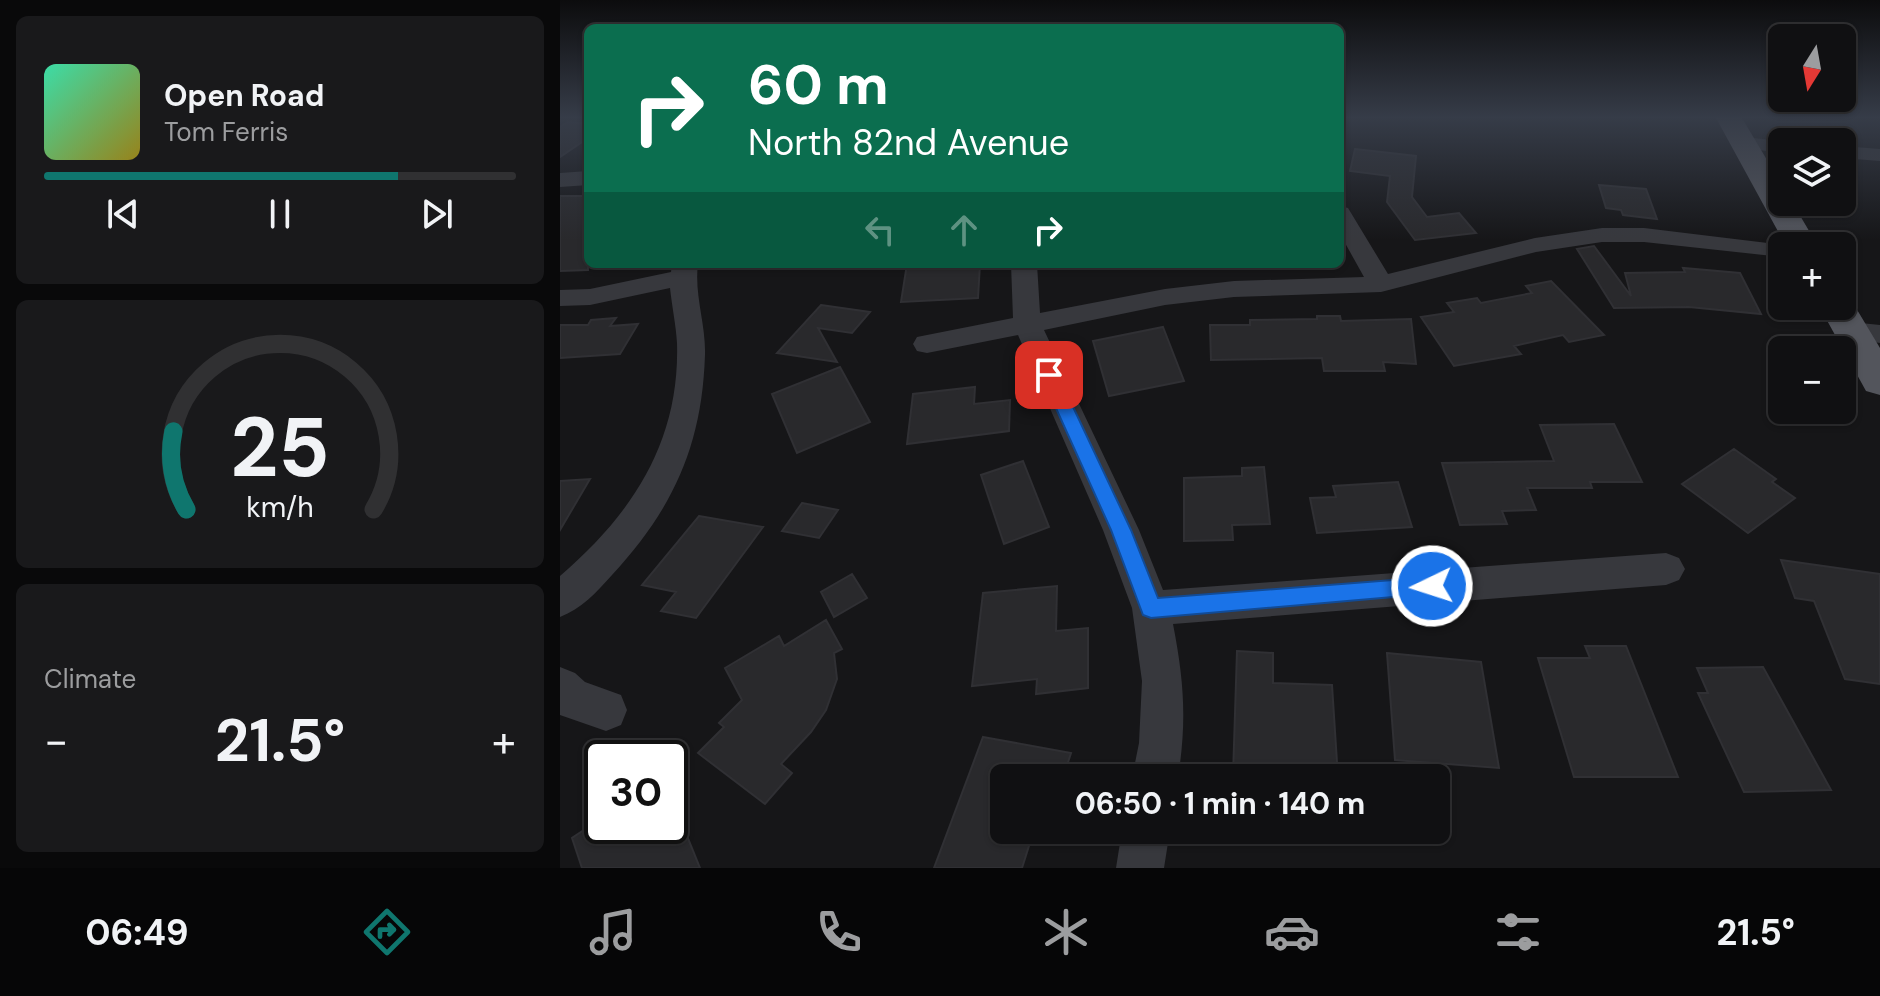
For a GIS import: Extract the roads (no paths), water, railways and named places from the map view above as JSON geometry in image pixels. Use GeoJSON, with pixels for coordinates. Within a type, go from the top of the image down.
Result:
{"type":"FeatureCollection","features":[{"type":"Feature","properties":{"kind":"main road"},"geometry":{"type":"LineString","coordinates":[[1752,159],[1794,232]]}},
{"type":"Feature","properties":{"kind":"main road"},"geometry":{"type":"LineString","coordinates":[[1856,324],[1880,381]]}},
{"type":"Feature","properties":{"kind":"street"},"geometry":{"type":"LineString","coordinates":[[560,180],[584,178]]}},
{"type":"Feature","properties":{"kind":"street"},"geometry":{"type":"LineString","coordinates":[[1344,220],[1381,284]]}},
{"type":"Feature","properties":{"kind":"street"},"geometry":{"type":"LineString","coordinates":[[927,344],[1179,295],[1234,289],[1381,284],[1535,245],[1602,235],[1644,235],[1768,248]]}},
{"type":"Feature","properties":{"kind":"street"},"geometry":{"type":"LineString","coordinates":[[1024,268],[1027,323],[1121,530],[1151,608],[1163,681],[1157,764]]}},
{"type":"Feature","properties":{"kind":"street"},"geometry":{"type":"LineString","coordinates":[[560,298],[590,297],[683,271],[691,352],[675,452],[657,487],[630,529],[560,600]]}},
{"type":"Feature","properties":{"kind":"street"},"geometry":{"type":"LineString","coordinates":[[1151,608],[1666,569]]}},
{"type":"Feature","properties":{"kind":"street"},"geometry":{"type":"LineString","coordinates":[[560,687],[572,699],[606,710]]}},
{"type":"Feature","properties":{"kind":"street"},"geometry":{"type":"LineString","coordinates":[[1140,868],[1144,844]]}}]}
